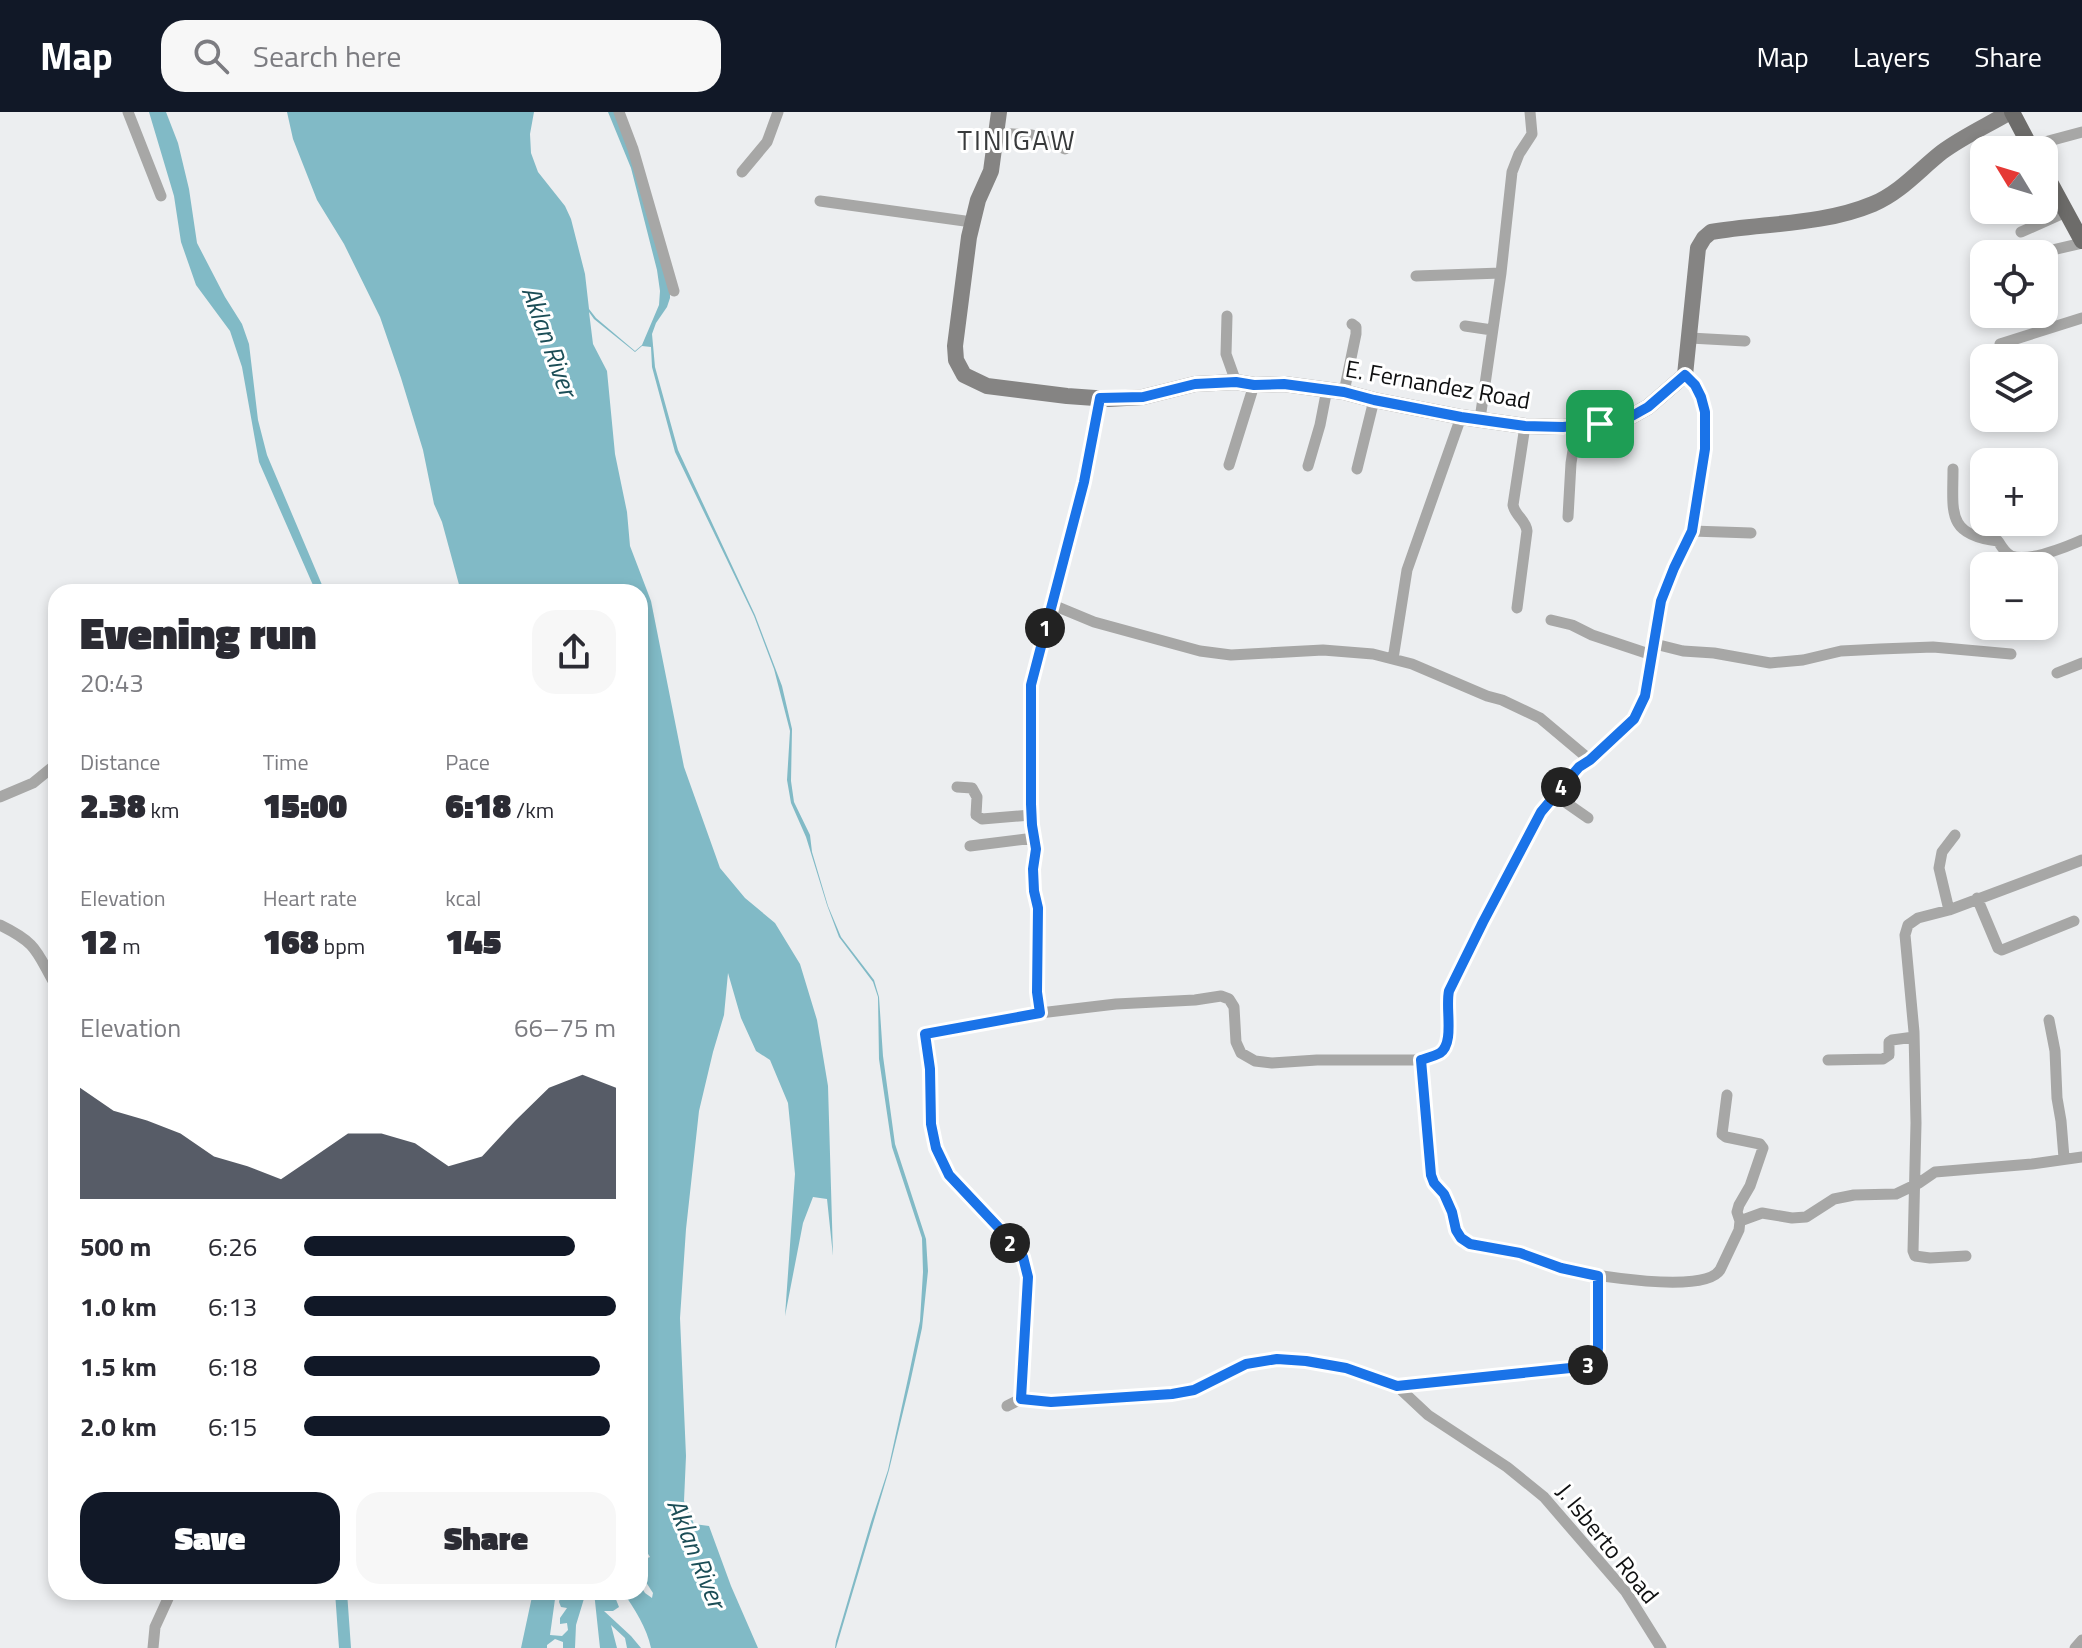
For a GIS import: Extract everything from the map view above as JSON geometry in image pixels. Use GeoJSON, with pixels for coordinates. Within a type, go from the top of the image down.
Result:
{"type":"FeatureCollection","features":[{"type":"Feature","properties":{"kind":"main road"},"geometry":{"type":"LineString","coordinates":[[2011,112],[2024,136]]}},
{"type":"Feature","properties":{"kind":"main road"},"geometry":{"type":"LineString","coordinates":[[2058,197],[2081,239]]}},
{"type":"Feature","properties":{"kind":"street"},"geometry":{"type":"LineString","coordinates":[[128,112],[161,196]]}},
{"type":"Feature","properties":{"kind":"street"},"geometry":{"type":"LineString","coordinates":[[619,112],[633,149],[674,291]]}},
{"type":"Feature","properties":{"kind":"street"},"geometry":{"type":"LineString","coordinates":[[742,172],[767,142],[778,112]]}},
{"type":"Feature","properties":{"kind":"street","name":"E. Fernandez Road"},"geometry":{"type":"LineString","coordinates":[[999,112],[991,171],[972,222],[955,346],[956,360],[964,375],[987,386],[1100,398],[1143,397],[1195,384],[1284,384],[1344,392],[1461,417],[1525,426],[1563,427],[1623,421],[1648,407],[1685,375]]}},
{"type":"Feature","properties":{"kind":"street"},"geometry":{"type":"LineString","coordinates":[[1480,419],[1512,172],[1532,134],[1530,112]]}},
{"type":"Feature","properties":{"kind":"street"},"geometry":{"type":"LineString","coordinates":[[1021,1399],[1028,1277],[1023,1257],[949,1175],[936,1148],[931,1124],[930,1069],[925,1034],[1040,1013],[1221,996],[1229,999],[1234,1007],[1236,1042],[1241,1053],[1255,1061],[1421,1060],[1441,1052],[1447,1043],[1449,991],[1528,835],[1579,767],[1634,719],[1640,709],[1649,681],[1661,601],[1692,531],[1705,449],[1705,412],[1701,397],[1685,375],[1698,248],[1704,238],[1711,232],[1794,223],[1875,203],[1905,184],[1942,152],[2011,112]]}},
{"type":"Feature","properties":{"kind":"street"},"geometry":{"type":"LineString","coordinates":[[2058,140],[2082,132]]}},
{"type":"Feature","properties":{"kind":"street"},"geometry":{"type":"LineString","coordinates":[[997,133],[1032,135],[1065,149]]}},
{"type":"Feature","properties":{"kind":"street"},"geometry":{"type":"LineString","coordinates":[[820,201],[972,222]]}},
{"type":"Feature","properties":{"kind":"street"},"geometry":{"type":"LineString","coordinates":[[2021,232],[2066,212]]}},
{"type":"Feature","properties":{"kind":"street"},"geometry":{"type":"LineString","coordinates":[[2058,246],[2081,239]]}},
{"type":"Feature","properties":{"kind":"street"},"geometry":{"type":"LineString","coordinates":[[1416,276],[1501,273]]}},
{"type":"Feature","properties":{"kind":"street"},"geometry":{"type":"LineString","coordinates":[[1227,316],[1226,354],[1236,382]]}},
{"type":"Feature","properties":{"kind":"street"},"geometry":{"type":"LineString","coordinates":[[2000,344],[2082,318]]}},
{"type":"Feature","properties":{"kind":"street"},"geometry":{"type":"LineString","coordinates":[[1344,392],[1356,334],[1356,327],[1352,324]]}},
{"type":"Feature","properties":{"kind":"street"},"geometry":{"type":"LineString","coordinates":[[1465,326],[1492,330]]}},
{"type":"Feature","properties":{"kind":"street"},"geometry":{"type":"LineString","coordinates":[[1690,338],[1745,341]]}},
{"type":"Feature","properties":{"kind":"street"},"geometry":{"type":"LineString","coordinates":[[1229,465],[1254,385]]}},
{"type":"Feature","properties":{"kind":"street"},"geometry":{"type":"LineString","coordinates":[[1308,466],[1327,389]]}},
{"type":"Feature","properties":{"kind":"street"},"geometry":{"type":"LineString","coordinates":[[1040,1013],[1037,992],[1039,922],[1033,869],[1036,849],[1031,815],[1031,685],[1084,482],[1100,398]]}},
{"type":"Feature","properties":{"kind":"street"},"geometry":{"type":"LineString","coordinates":[[1357,469],[1374,400]]}},
{"type":"Feature","properties":{"kind":"street"},"geometry":{"type":"LineString","coordinates":[[1393,659],[1407,570],[1461,417]]}},
{"type":"Feature","properties":{"kind":"street"},"geometry":{"type":"LineString","coordinates":[[1568,517],[1577,425]]}},
{"type":"Feature","properties":{"kind":"street"},"geometry":{"type":"LineString","coordinates":[[1517,608],[1527,531],[1524,521],[1514,512],[1513,505],[1525,426]]}},
{"type":"Feature","properties":{"kind":"street"},"geometry":{"type":"LineString","coordinates":[[1953,469],[1953,511],[1955,520],[1964,530],[1998,541],[2012,556],[2031,556],[2082,540]]}},
{"type":"Feature","properties":{"kind":"street"},"geometry":{"type":"LineString","coordinates":[[1692,531],[1751,533]]}},
{"type":"Feature","properties":{"kind":"street"},"geometry":{"type":"LineString","coordinates":[[1053,605],[1094,622],[1200,651],[1231,655],[1323,650],[1373,654],[1412,664],[1540,718],[1590,760]]}},
{"type":"Feature","properties":{"kind":"street"},"geometry":{"type":"LineString","coordinates":[[1551,620],[1572,625],[1592,635],[1653,649],[1714,653],[1770,663],[1803,660],[1841,651],[1933,647],[2011,654]]}},
{"type":"Feature","properties":{"kind":"street"},"geometry":{"type":"LineString","coordinates":[[2057,673],[2082,663]]}},
{"type":"Feature","properties":{"kind":"street"},"geometry":{"type":"LineString","coordinates":[[0,797],[33,783],[48,771]]}},
{"type":"Feature","properties":{"kind":"street"},"geometry":{"type":"LineString","coordinates":[[957,787],[972,788],[977,797],[976,815],[982,819],[1031,815]]}},
{"type":"Feature","properties":{"kind":"street"},"geometry":{"type":"LineString","coordinates":[[1555,795],[1588,818]]}},
{"type":"Feature","properties":{"kind":"street"},"geometry":{"type":"LineString","coordinates":[[1949,910],[1939,868],[1942,852],[1955,835]]}},
{"type":"Feature","properties":{"kind":"street"},"geometry":{"type":"LineString","coordinates":[[970,846],[1034,838]]}},
{"type":"Feature","properties":{"kind":"street"},"geometry":{"type":"LineString","coordinates":[[1966,1256],[1930,1258],[1915,1256],[1913,1251],[1916,1123],[1914,1037],[1905,935],[1908,925],[1918,918],[1949,910],[2082,860]]}},
{"type":"Feature","properties":{"kind":"street"},"geometry":{"type":"LineString","coordinates":[[1977,898],[1998,948],[2002,950],[2074,921]]}},
{"type":"Feature","properties":{"kind":"street"},"geometry":{"type":"LineString","coordinates":[[0,925],[36,948],[48,971]]}},
{"type":"Feature","properties":{"kind":"street"},"geometry":{"type":"LineString","coordinates":[[2049,1020],[2055,1051],[2064,1158]]}},
{"type":"Feature","properties":{"kind":"street"},"geometry":{"type":"LineString","coordinates":[[1828,1060],[1883,1059],[1889,1055],[1889,1042],[1914,1037]]}},
{"type":"Feature","properties":{"kind":"street"},"geometry":{"type":"LineString","coordinates":[[1421,1060],[1431,1175],[1444,1194],[1461,1238],[1470,1244],[1520,1253],[1561,1268],[1598,1276],[1668,1282],[1697,1282],[1716,1276],[1739,1230],[1739,1205],[1750,1186],[1763,1148],[1760,1144],[1722,1134],[1727,1095]]}},
{"type":"Feature","properties":{"kind":"street"},"geometry":{"type":"LineString","coordinates":[[1740,1221],[1762,1213],[1806,1217],[1834,1199],[1875,1193],[1886,1196],[1896,1194],[1935,1172],[2082,1157]]}},
{"type":"Feature","properties":{"kind":"street"},"geometry":{"type":"LineString","coordinates":[[1007,1406],[1021,1399],[1051,1402],[1172,1394],[1194,1390],[1246,1364],[1277,1359],[1346,1368],[1397,1386],[1580,1367],[1593,1363],[1597,1356],[1598,1276]]}},
{"type":"Feature","properties":{"kind":"street","name":"J. Isberto Road"},"geometry":{"type":"LineString","coordinates":[[1397,1386],[1428,1415],[1507,1467],[1544,1497],[1626,1592],[1661,1648]]}},
{"type":"Feature","properties":{"kind":"street"},"geometry":{"type":"LineString","coordinates":[[153,1648],[155,1627],[167,1600]]}},
{"type":"Feature","properties":{"kind":"water"},"geometry":{"type":"Polygon","coordinates":[[[149,112],[166,112],[178,143],[197,243],[242,324],[249,344],[258,420],[267,455],[322,584],[312,584],[259,462],[242,367],[230,331],[196,285],[181,242],[174,196],[149,112]]]}},
{"type":"Feature","properties":{"kind":"water","name":"Aklan River"},"geometry":{"type":"Polygon","coordinates":[[[287,112],[534,112],[531,153],[538,172],[565,206],[571,219],[585,274],[589,309],[635,351],[642,345],[659,305],[660,291],[631,168],[608,112],[616,112],[635,165],[670,287],[667,307],[652,334],[655,367],[678,450],[755,615],[782,686],[792,729],[791,781],[794,802],[810,835],[828,906],[841,937],[874,980],[879,997],[883,1056],[895,1144],[926,1239],[928,1271],[922,1328],[910,1383],[889,1470],[836,1648],[888,1470],[909,1374],[920,1321],[922,1238],[892,1147],[879,1059],[878,997],[873,982],[839,937],[827,905],[806,837],[791,803],[787,780],[790,731],[774,669],[754,616],[675,452],[652,367],[651,347],[642,346],[635,352],[589,312],[593,344],[607,371],[615,454],[627,512],[630,546],[645,584],[459,584],[434,504],[423,450],[380,317],[344,244],[317,200],[293,139],[287,112]]]}},
{"type":"Feature","properties":{"kind":"water","name":"Aklan River"},"geometry":{"type":"Polygon","coordinates":[[[648,593],[684,767],[720,868],[745,898],[775,923],[800,964],[817,1020],[828,1086],[833,1256],[827,1199],[813,1197],[803,1223],[785,1316],[795,1174],[788,1103],[770,1060],[756,1051],[741,1018],[728,973],[724,1015],[699,1111],[686,1229],[680,1318],[686,1456],[684,1501],[694,1524],[709,1526],[758,1648],[651,1648],[628,1600],[648,1600],[648,1595],[652,1598],[653,1593],[648,1585],[648,593]]]}},
{"type":"Feature","properties":{"kind":"water"},"geometry":{"type":"Polygon","coordinates":[[[336,1600],[348,1600],[351,1648],[339,1648],[336,1600]]]}},
{"type":"Feature","properties":{"kind":"water"},"geometry":{"type":"Polygon","coordinates":[[[531,1600],[555,1600],[550,1635],[562,1636],[568,1630],[567,1623],[560,1624],[560,1618],[567,1608],[561,1607],[559,1600],[584,1600],[576,1625],[575,1648],[563,1648],[563,1642],[555,1639],[547,1648],[521,1648],[531,1600]]]}},
{"type":"Feature","properties":{"kind":"water"},"geometry":{"type":"Polygon","coordinates":[[[595,1600],[616,1600],[619,1607],[604,1611],[641,1648],[627,1648],[625,1638],[611,1625],[617,1648],[600,1648],[595,1600]]]}},
{"type":"Feature","properties":{"kind":"district","name":"TINIGAW"},"geometry":{"type":"Point","coordinates":[1017,139]}},
{"type":"Feature","properties":{"kind":"route"},"geometry":{"type":"LineString","coordinates":[[1685,375],[1695,385],[1705,412],[1705,449],[1692,531],[1661,601],[1649,681],[1640,709],[1634,719],[1579,767],[1541,812],[1449,991],[1447,1043],[1441,1052],[1421,1060],[1431,1175],[1444,1194],[1456,1230],[1470,1244],[1520,1253],[1561,1268],[1598,1276],[1598,1348],[1593,1363],[1580,1367],[1397,1386],[1346,1368],[1277,1359],[1246,1364],[1194,1390],[1172,1394],[1051,1402],[1021,1399],[1028,1298],[1028,1277],[1023,1257],[949,1175],[936,1148],[931,1124],[930,1069],[925,1034],[1040,1013],[1037,992],[1038,908],[1033,869],[1036,849],[1031,804],[1031,685],[1084,482],[1100,398],[1143,397],[1195,384],[1284,384],[1344,392],[1461,417],[1525,426],[1600,424],[1623,421],[1648,407],[1685,375]]}}]}
